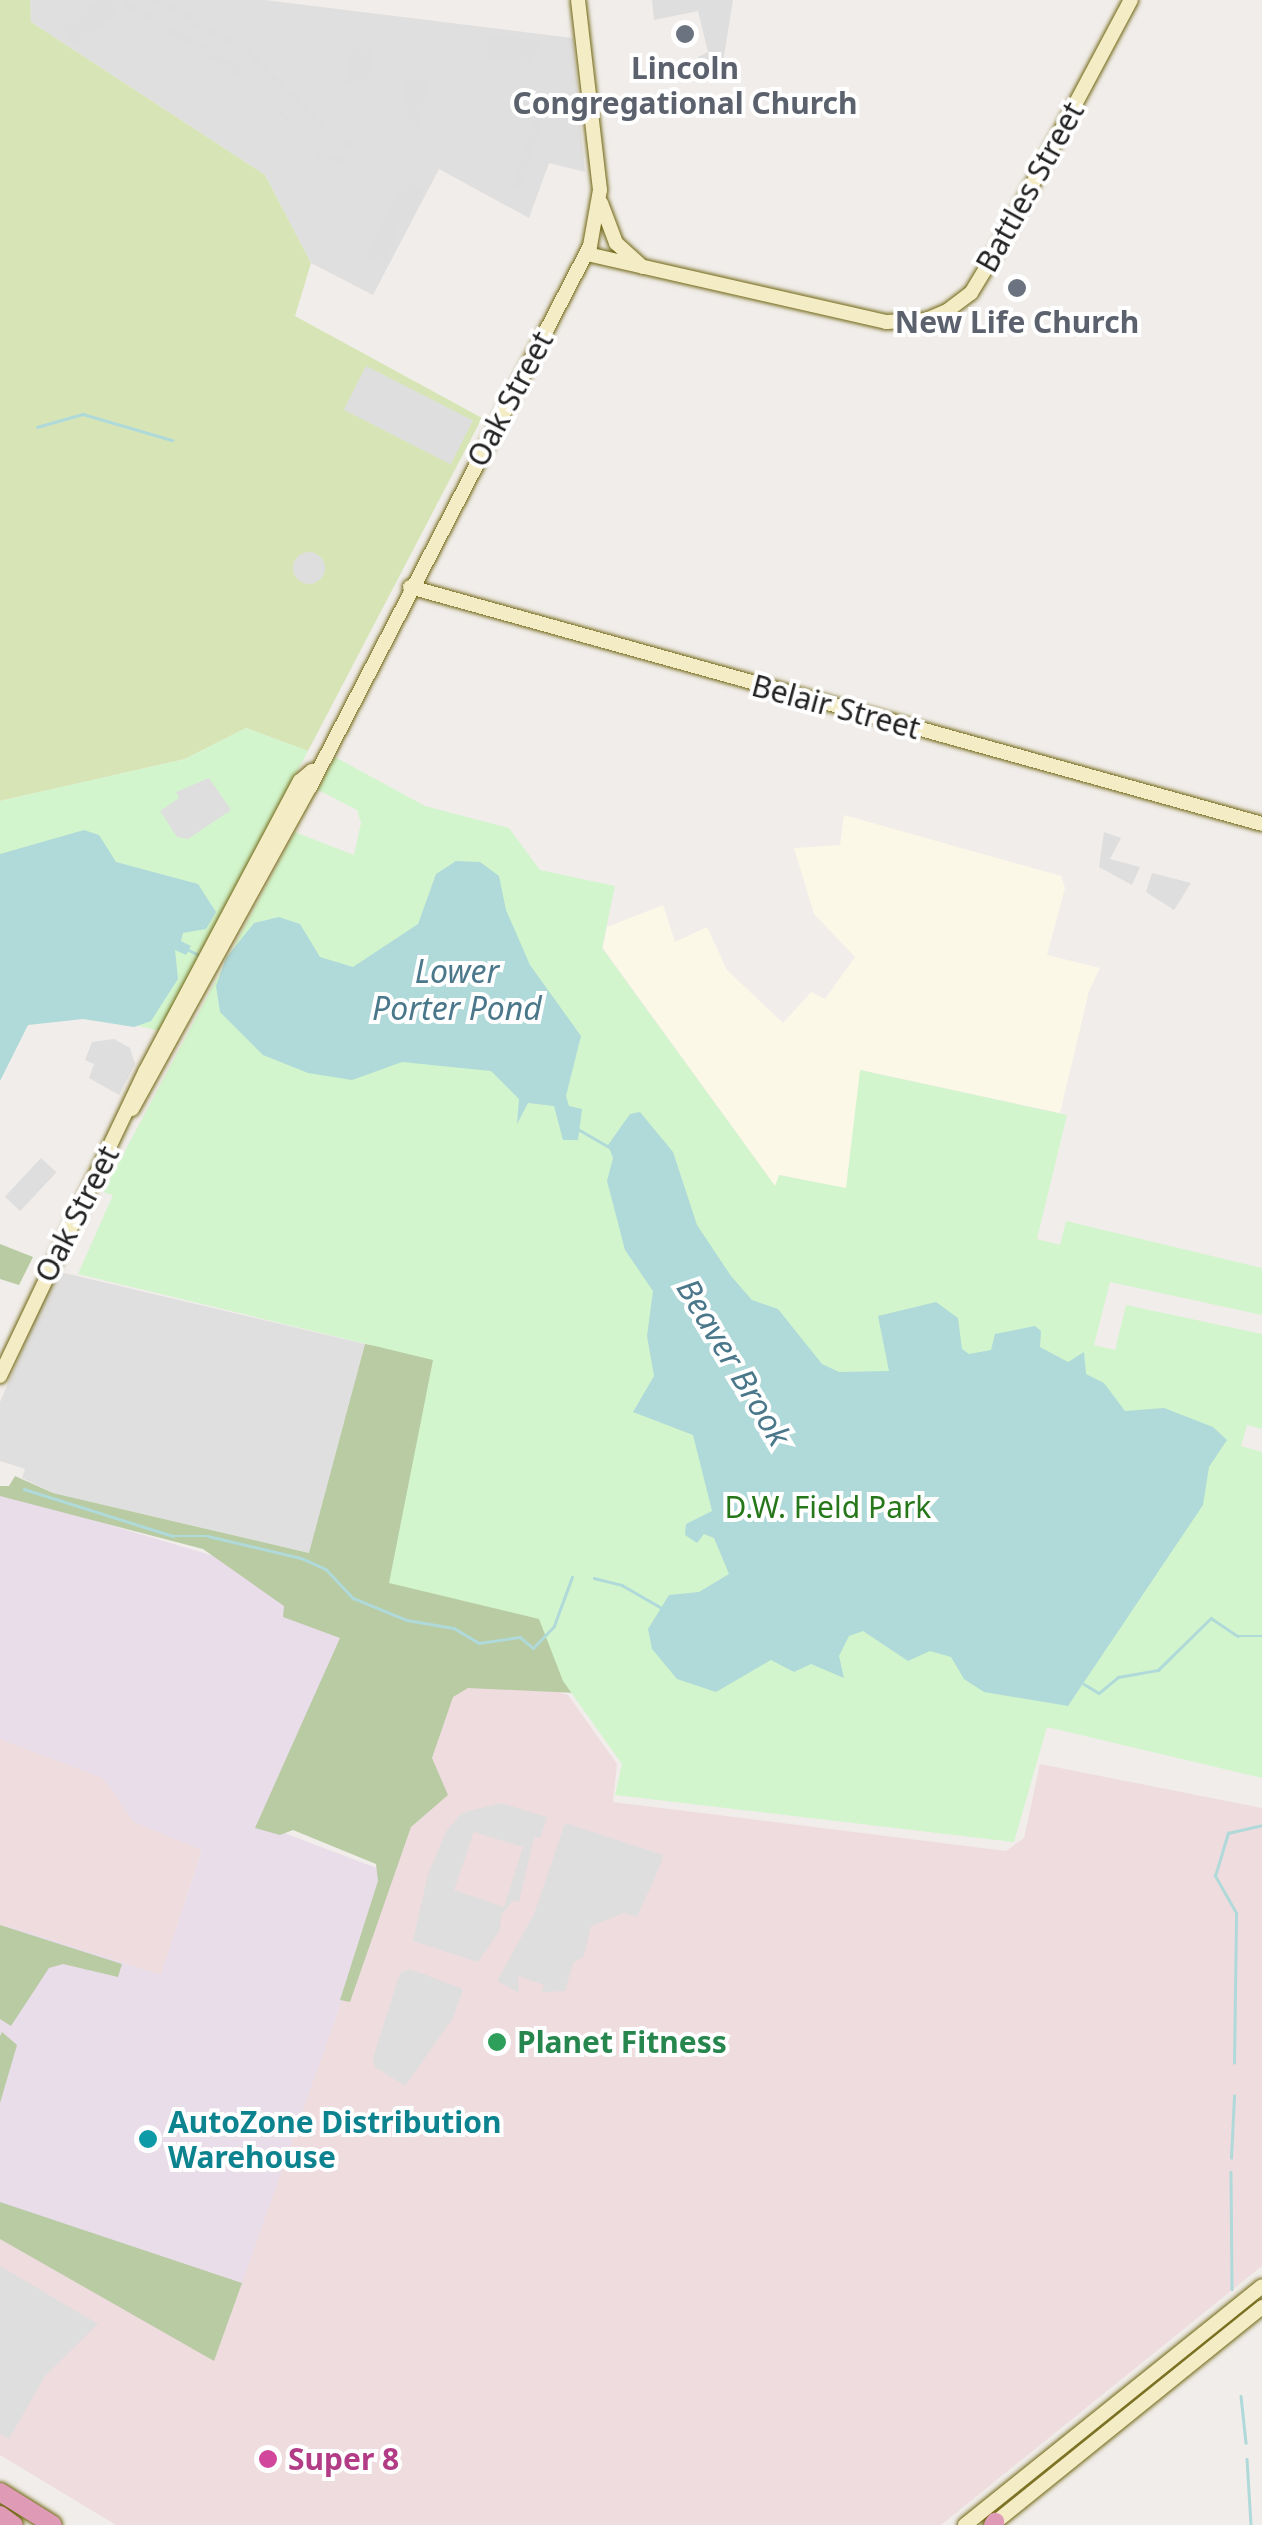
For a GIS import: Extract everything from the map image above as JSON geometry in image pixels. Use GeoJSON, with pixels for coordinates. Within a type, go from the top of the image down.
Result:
{"type":"FeatureCollection","features":[{"type":"Feature","properties":{"kind":"highway"},"geometry":{"type":"LineString","coordinates":[[0,2492],[52,2525]]}},
{"type":"Feature","properties":{"kind":"highway"},"geometry":{"type":"LineString","coordinates":[[0,2515],[14,2525]]}},
{"type":"Feature","properties":{"kind":"main road","name":"Oak Street"},"geometry":{"type":"LineString","coordinates":[[0,1376],[44,1274],[587,254],[600,198],[578,0]]}},
{"type":"Feature","properties":{"kind":"main road","name":"Battles Street"},"geometry":{"type":"LineString","coordinates":[[587,254],[652,272],[886,322],[946,312],[971,293],[1000,245],[1131,0]]}},
{"type":"Feature","properties":{"kind":"main road","name":"Battles Street"},"geometry":{"type":"LineString","coordinates":[[600,198],[616,243],[652,272]]}},
{"type":"Feature","properties":{"kind":"main road","name":"Belair Street"},"geometry":{"type":"LineString","coordinates":[[410,587],[1262,824]]}},
{"type":"Feature","properties":{"kind":"main road"},"geometry":{"type":"LineString","coordinates":[[965,2525],[1262,2286]]}},
{"type":"Feature","properties":{"kind":"main road"},"geometry":{"type":"LineString","coordinates":[[993,2524],[1262,2307]]}},
{"type":"Feature","properties":{"kind":"shaded area"},"geometry":{"type":"Polygon","coordinates":[[[30,0],[265,0],[573,38],[585,172],[549,163],[529,218],[439,169],[373,295],[311,263],[265,175],[31,22],[30,0]]]}},
{"type":"Feature","properties":{"kind":"shaded area"},"geometry":{"type":"Polygon","coordinates":[[[97,0],[109,0],[120,11],[75,46],[62,28],[97,0]]]}},
{"type":"Feature","properties":{"kind":"shaded area"},"geometry":{"type":"Polygon","coordinates":[[[126,0],[237,64],[325,153],[359,163],[360,169],[320,158],[253,85],[122,5],[126,0]]]}},
{"type":"Feature","properties":{"kind":"shaded area"},"geometry":{"type":"Polygon","coordinates":[[[151,0],[164,0],[249,49],[334,136],[360,144],[359,151],[331,143],[244,54],[151,0]]]}},
{"type":"Feature","properties":{"kind":"shaded area"},"geometry":{"type":"Polygon","coordinates":[[[652,0],[733,0],[721,74],[695,68],[698,57],[708,52],[698,11],[654,20],[652,0]]]}},
{"type":"Feature","properties":{"kind":"shaded area"},"geometry":{"type":"Polygon","coordinates":[[[489,35],[540,40],[539,49],[532,63],[487,59],[489,35]]]}},
{"type":"Feature","properties":{"kind":"shaded area"},"geometry":{"type":"Polygon","coordinates":[[[353,47],[374,51],[366,88],[346,84],[353,47]]]}},
{"type":"Feature","properties":{"kind":"shaded area"},"geometry":{"type":"Polygon","coordinates":[[[407,78],[429,82],[417,133],[400,115],[407,78]]]}},
{"type":"Feature","properties":{"kind":"shaded area"},"geometry":{"type":"Polygon","coordinates":[[[541,97],[550,100],[520,191],[511,188],[541,97]]]}},
{"type":"Feature","properties":{"kind":"shaded area"},"geometry":{"type":"Polygon","coordinates":[[[405,180],[425,190],[409,222],[401,219],[386,266],[366,255],[405,180]]]}},
{"type":"Feature","properties":{"kind":"shaded area"},"geometry":{"type":"Polygon","coordinates":[[[366,366],[473,420],[451,464],[344,410],[366,366]]]}},
{"type":"Feature","properties":{"kind":"shaded area"},"geometry":{"type":"Polygon","coordinates":[[[309,552],[320,557],[325,568],[320,579],[309,584],[298,579],[293,568],[298,557],[309,552]]]}},
{"type":"Feature","properties":{"kind":"shaded area"},"geometry":{"type":"Polygon","coordinates":[[[209,778],[231,810],[188,839],[177,837],[160,811],[179,798],[176,792],[209,778]]]}},
{"type":"Feature","properties":{"kind":"shaded area"},"geometry":{"type":"Polygon","coordinates":[[[844,815],[1061,876],[1065,888],[1047,955],[1100,968],[1089,991],[1060,1113],[861,1070],[847,1189],[780,1175],[776,1187],[603,948],[607,927],[663,905],[675,942],[707,927],[727,970],[783,1023],[811,992],[825,999],[855,957],[814,914],[794,848],[840,845],[844,815]]]}},
{"type":"Feature","properties":{"kind":"shaded area"},"geometry":{"type":"Polygon","coordinates":[[[1104,832],[1121,838],[1110,859],[1140,867],[1132,885],[1099,867],[1104,832]]]}},
{"type":"Feature","properties":{"kind":"shaded area"},"geometry":{"type":"Polygon","coordinates":[[[1152,873],[1191,883],[1174,910],[1146,892],[1152,873]]]}},
{"type":"Feature","properties":{"kind":"shaded area"},"geometry":{"type":"Polygon","coordinates":[[[114,1039],[130,1048],[135,1064],[119,1095],[89,1078],[94,1064],[85,1060],[92,1042],[114,1039]]]}},
{"type":"Feature","properties":{"kind":"shaded area"},"geometry":{"type":"Polygon","coordinates":[[[41,1158],[56,1172],[20,1211],[5,1197],[41,1158]]]}},
{"type":"Feature","properties":{"kind":"shaded area"},"geometry":{"type":"Polygon","coordinates":[[[56,1271],[365,1344],[310,1553],[53,1493],[22,1478],[25,1469],[0,1461],[0,1402],[56,1271]]]}},
{"type":"Feature","properties":{"kind":"shaded area"},"geometry":{"type":"Polygon","coordinates":[[[0,1492],[237,1563],[343,1635],[263,1825],[387,1872],[242,2283],[0,2205],[0,1952],[8,1926],[161,1975],[202,1850],[134,1822],[103,1778],[0,1739],[0,1492]]]}},
{"type":"Feature","properties":{"kind":"shaded area"},"geometry":{"type":"Polygon","coordinates":[[[462,1661],[568,1695],[617,1764],[613,1802],[1006,1851],[1024,1838],[1040,1764],[1262,1808],[1262,2266],[941,2525],[116,2525],[0,2455],[0,2205],[242,2282],[462,1661]]]}},
{"type":"Feature","properties":{"kind":"shaded area"},"geometry":{"type":"Polygon","coordinates":[[[0,1739],[103,1778],[134,1822],[202,1850],[161,1975],[8,1927],[0,1952],[0,1739]]]}},
{"type":"Feature","properties":{"kind":"shaded area"},"geometry":{"type":"Polygon","coordinates":[[[501,1803],[547,1817],[540,1838],[534,1837],[519,1902],[513,1900],[501,1915],[500,1930],[478,1962],[413,1941],[428,1874],[447,1830],[462,1813],[501,1803]],[[474,1832],[454,1890],[504,1907],[523,1847],[474,1832]]]}},
{"type":"Feature","properties":{"kind":"shaded area"},"geometry":{"type":"Polygon","coordinates":[[[565,1823],[663,1855],[662,1861],[637,1917],[624,1913],[591,1926],[584,1956],[573,1963],[565,1991],[542,1992],[544,1985],[518,1976],[519,1993],[497,1981],[534,1914],[565,1823]]]}},
{"type":"Feature","properties":{"kind":"shaded area"},"geometry":{"type":"Polygon","coordinates":[[[410,1969],[463,1989],[453,2018],[405,2086],[375,2067],[373,2058],[400,1973],[410,1969]]]}},
{"type":"Feature","properties":{"kind":"shaded area"},"geometry":{"type":"Polygon","coordinates":[[[0,2266],[98,2324],[45,2376],[9,2439],[0,2434],[0,2266]]]}},
{"type":"Feature","properties":{"kind":"green space"},"geometry":{"type":"Polygon","coordinates":[[[0,0],[30,0],[31,22],[265,175],[311,263],[295,316],[482,418],[308,751],[246,728],[185,759],[0,801],[0,0]]]}},
{"type":"Feature","properties":{"kind":"green space"},"geometry":{"type":"Polygon","coordinates":[[[246,728],[308,751],[160,1031],[0,994],[0,801],[185,759],[246,728]]]}},
{"type":"Feature","properties":{"kind":"green space","name":"D.W. Field Park"},"geometry":{"type":"Polygon","coordinates":[[[335,757],[425,806],[509,828],[540,870],[615,886],[602,948],[775,1186],[779,1175],[846,1188],[860,1070],[1067,1115],[1037,1239],[1060,1245],[1066,1221],[1262,1268],[1262,1315],[1110,1282],[1094,1345],[1115,1350],[1126,1305],[1262,1334],[1262,1429],[1247,1425],[1241,1446],[1262,1452],[1262,1778],[1047,1727],[1014,1842],[615,1795],[622,1764],[563,1681],[539,1619],[389,1583],[433,1360],[78,1274],[113,1195],[103,1192],[295,832],[354,855],[361,823],[357,810],[318,790],[335,757]]]}},
{"type":"Feature","properties":{"kind":"green space"},"geometry":{"type":"Polygon","coordinates":[[[0,1244],[33,1257],[19,1285],[0,1279],[0,1244]]]}},
{"type":"Feature","properties":{"kind":"green space"},"geometry":{"type":"Polygon","coordinates":[[[365,1344],[439,1356],[576,1693],[468,1688],[453,1697],[432,1758],[448,1795],[411,1827],[350,2002],[340,2000],[378,1881],[376,1864],[293,1830],[280,1835],[255,1828],[340,1638],[283,1617],[284,1606],[203,1549],[0,1496],[0,1486],[9,1486],[15,1476],[53,1493],[309,1553],[365,1344]]]}},
{"type":"Feature","properties":{"kind":"green space"},"geometry":{"type":"Polygon","coordinates":[[[0,1925],[122,1964],[118,1977],[63,1964],[49,1968],[11,2026],[0,2019],[0,1925]]]}},
{"type":"Feature","properties":{"kind":"green space"},"geometry":{"type":"Polygon","coordinates":[[[2,2032],[17,2045],[0,2103],[0,2036],[2,2032]]]}},
{"type":"Feature","properties":{"kind":"green space"},"geometry":{"type":"Polygon","coordinates":[[[0,2202],[242,2283],[214,2361],[0,2239],[0,2202]]]}},
{"type":"Feature","properties":{"kind":"water"},"geometry":{"type":"Polygon","coordinates":[[[84,830],[99,835],[116,862],[198,884],[216,912],[206,929],[183,933],[181,941],[191,946],[186,955],[175,950],[178,979],[151,1021],[134,1027],[83,1019],[28,1025],[0,1081],[0,854],[84,830]]]}},
{"type":"Feature","properties":{"kind":"water","name":"Lower Porter Pond"},"geometry":{"type":"Polygon","coordinates":[[[456,861],[480,862],[499,876],[506,910],[530,965],[581,1036],[566,1096],[569,1106],[582,1109],[578,1140],[563,1140],[554,1106],[528,1103],[517,1124],[519,1099],[491,1071],[402,1062],[352,1080],[308,1073],[263,1055],[220,1012],[216,986],[226,958],[254,923],[279,917],[300,924],[320,957],[353,967],[418,924],[436,874],[456,861]]]}},
{"type":"Feature","properties":{"kind":"water"},"geometry":{"type":"Polygon","coordinates":[[[640,1112],[673,1152],[697,1225],[731,1276],[752,1300],[778,1309],[822,1364],[839,1372],[889,1371],[878,1316],[936,1302],[958,1318],[962,1349],[969,1354],[991,1350],[995,1334],[1035,1326],[1041,1331],[1040,1347],[1068,1362],[1084,1352],[1086,1374],[1104,1383],[1125,1411],[1164,1408],[1213,1427],[1227,1440],[1209,1467],[1203,1505],[1068,1706],[984,1692],[964,1679],[951,1657],[930,1651],[908,1661],[863,1631],[849,1636],[839,1656],[844,1678],[811,1664],[794,1672],[771,1660],[716,1692],[677,1679],[652,1649],[648,1629],[669,1595],[699,1592],[729,1574],[714,1538],[704,1534],[697,1543],[685,1535],[686,1524],[712,1511],[693,1435],[633,1412],[654,1376],[647,1336],[653,1291],[625,1250],[607,1181],[613,1158],[608,1145],[630,1114],[640,1112]]]}},
{"type":"Feature","properties":{"kind":"waterway"},"geometry":{"type":"LineString","coordinates":[[37,427],[83,414],[172,440]]}},
{"type":"Feature","properties":{"kind":"waterway","name":"Beaver Brook"},"geometry":{"type":"LineString","coordinates":[[189,950],[197,954]]}},
{"type":"Feature","properties":{"kind":"waterway","name":"Beaver Brook"},"geometry":{"type":"LineString","coordinates":[[578,1129],[609,1147]]}},
{"type":"Feature","properties":{"kind":"waterway"},"geometry":{"type":"LineString","coordinates":[[24,1489],[173,1536],[208,1536],[301,1558],[326,1569],[353,1598],[407,1620],[454,1628],[479,1643],[520,1637],[533,1648],[554,1626],[572,1577]]}},
{"type":"Feature","properties":{"kind":"waterway"},"geometry":{"type":"LineString","coordinates":[[594,1578],[622,1585],[660,1607]]}},
{"type":"Feature","properties":{"kind":"waterway","name":"Beaver Brook"},"geometry":{"type":"LineString","coordinates":[[1084,1684],[1099,1693],[1118,1677],[1158,1670],[1211,1618],[1238,1636],[1262,1636]]}},
{"type":"Feature","properties":{"kind":"waterway"},"geometry":{"type":"LineString","coordinates":[[1234,2063],[1236,1913],[1215,1876],[1228,1833],[1262,1825]]}},
{"type":"Feature","properties":{"kind":"waterway"},"geometry":{"type":"LineString","coordinates":[[1231,2158],[1234,2096]]}},
{"type":"Feature","properties":{"kind":"waterway"},"geometry":{"type":"LineString","coordinates":[[1231,2172],[1232,2289]]}},
{"type":"Feature","properties":{"kind":"waterway"},"geometry":{"type":"LineString","coordinates":[[1241,2396],[1246,2443]]}},
{"type":"Feature","properties":{"kind":"waterway"},"geometry":{"type":"LineString","coordinates":[[1247,2459],[1251,2525]]}},
{"type":"Feature","properties":{"kind":"place","name":"Lincoln Congregational Church"},"geometry":{"type":"Point","coordinates":[685,34]}},
{"type":"Feature","properties":{"kind":"place","name":"New Life Church"},"geometry":{"type":"Point","coordinates":[1017,288]}},
{"type":"Feature","properties":{"kind":"place","name":"Planet Fitness"},"geometry":{"type":"Point","coordinates":[497,2042]}},
{"type":"Feature","properties":{"kind":"place","name":"AutoZone Distribution Warehouse"},"geometry":{"type":"Point","coordinates":[148,2139]}},
{"type":"Feature","properties":{"kind":"place","name":"Super 8"},"geometry":{"type":"Point","coordinates":[268,2459]}}]}
